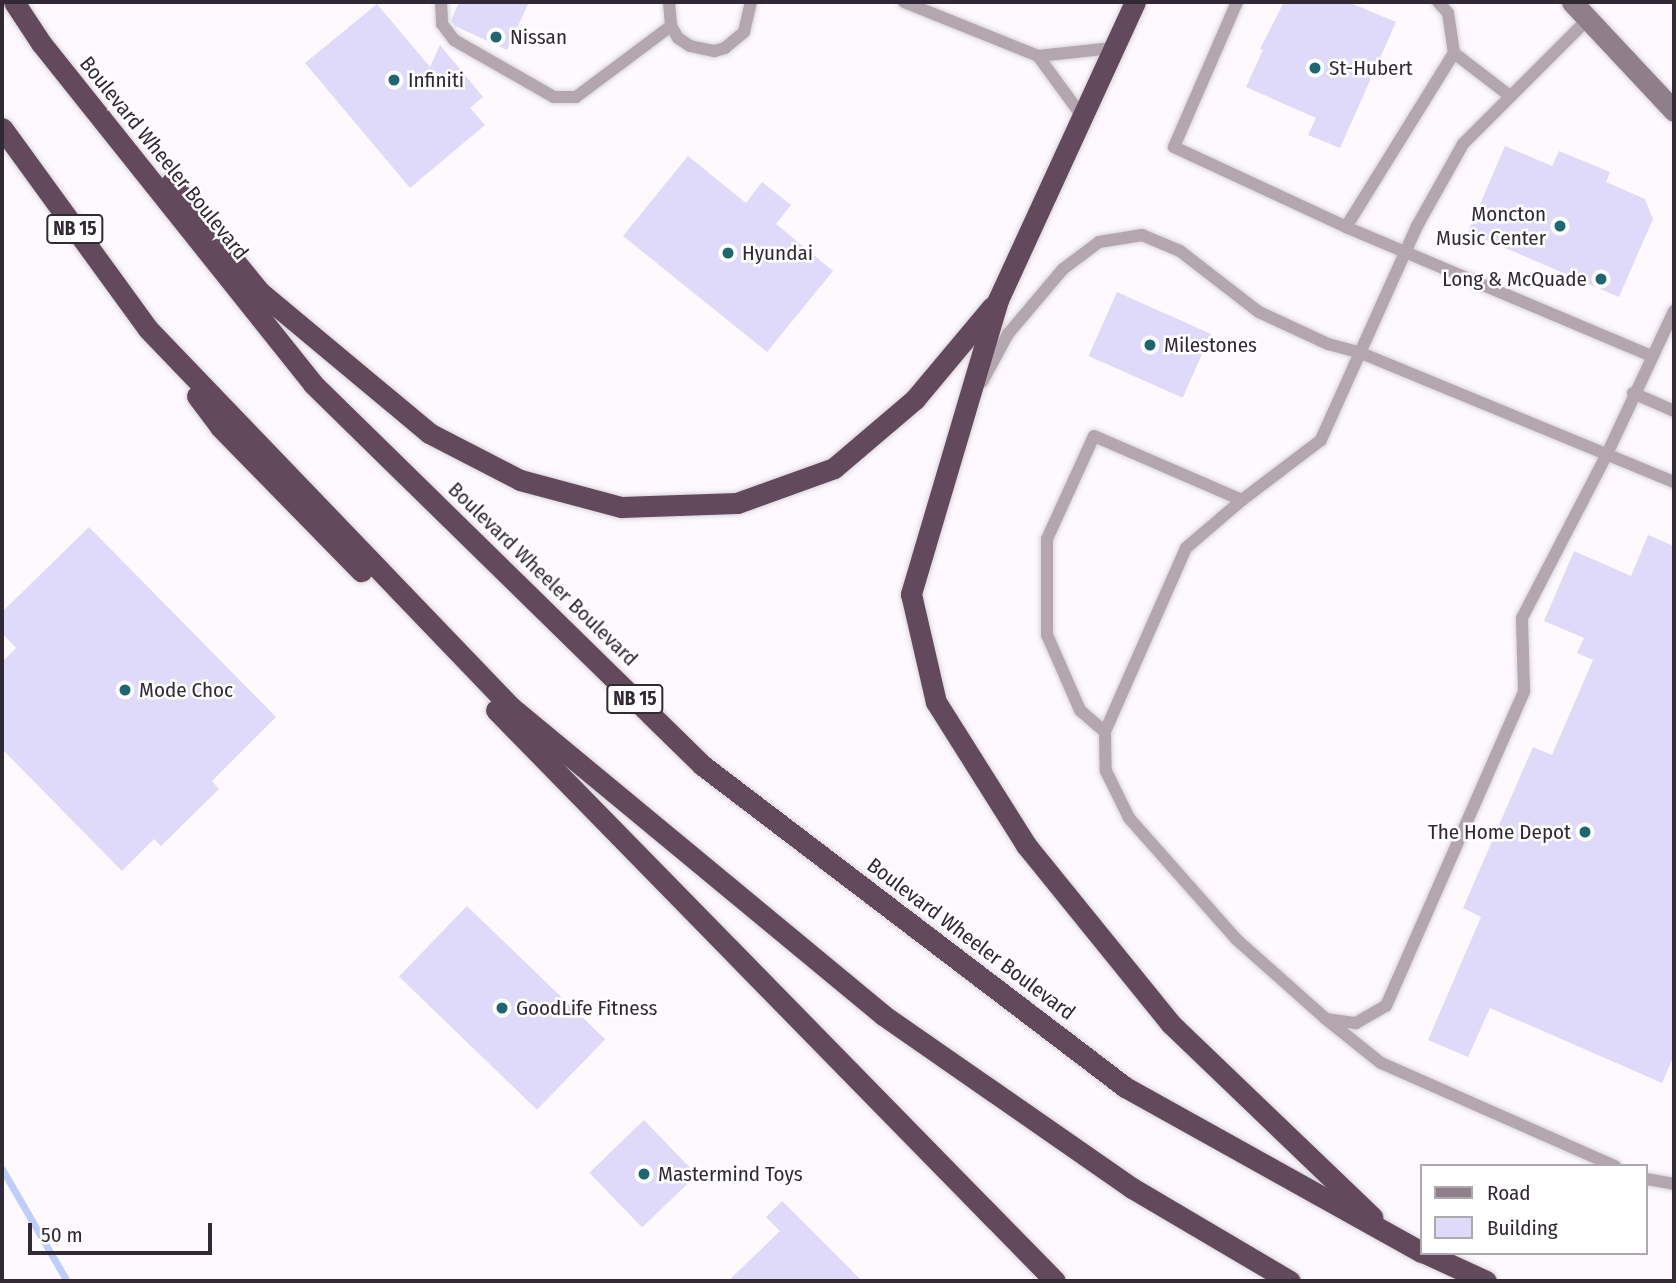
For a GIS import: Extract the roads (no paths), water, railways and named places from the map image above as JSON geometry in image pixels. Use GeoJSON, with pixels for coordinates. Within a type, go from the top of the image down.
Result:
{"type":"FeatureCollection","features":[{"type":"Feature","properties":{"kind":"highway","name":"Boulevard Wheeler Boulevard"},"geometry":{"type":"LineString","coordinates":[[13,2],[41,43],[313,384],[702,765],[1125,1087],[1396,1240],[1420,1250]]}},
{"type":"Feature","properties":{"kind":"highway"},"geometry":{"type":"LineString","coordinates":[[23,2],[260,292],[429,433],[520,480],[621,507],[737,503],[834,468],[915,399],[998,300]]}},
{"type":"Feature","properties":{"kind":"highway"},"geometry":{"type":"LineString","coordinates":[[1135,2],[998,300],[911,593],[936,702],[1026,845],[1171,1024],[1396,1240]]}},
{"type":"Feature","properties":{"kind":"highway","name":"NB 15"},"geometry":{"type":"LineString","coordinates":[[2,128],[149,329],[511,707],[883,1015],[1132,1188],[1290,1281]]}},
{"type":"Feature","properties":{"kind":"highway"},"geometry":{"type":"LineString","coordinates":[[149,329],[220,427],[1055,1281]]}},
{"type":"Feature","properties":{"kind":"highway","name":"Boulevard Wheeler Boulevard"},"geometry":{"type":"LineString","coordinates":[[1430,1255],[1486,1281]]}},
{"type":"Feature","properties":{"kind":"street"},"geometry":{"type":"LineString","coordinates":[[1572,2],[1674,111]]}},
{"type":"Feature","properties":{"kind":"lane"},"geometry":{"type":"LineString","coordinates":[[441,2],[442,24],[454,40],[554,97],[576,97],[671,26]]}},
{"type":"Feature","properties":{"kind":"lane"},"geometry":{"type":"LineString","coordinates":[[669,2],[671,26],[678,38],[690,46],[713,51],[725,48],[744,32],[751,2]]}},
{"type":"Feature","properties":{"kind":"lane"},"geometry":{"type":"LineString","coordinates":[[904,2],[1038,56],[1114,48]]}},
{"type":"Feature","properties":{"kind":"lane"},"geometry":{"type":"LineString","coordinates":[[1237,2],[1174,147],[1346,227],[1652,355]]}},
{"type":"Feature","properties":{"kind":"lane"},"geometry":{"type":"LineString","coordinates":[[1346,227],[1454,52],[1448,13],[1438,2]]}},
{"type":"Feature","properties":{"kind":"lane"},"geometry":{"type":"LineString","coordinates":[[1589,18],[1464,144],[1406,251],[1321,440],[1242,500],[1186,548],[1105,732],[1106,771],[1129,818],[1236,939],[1326,1019],[1381,1063],[1610,1164]]}},
{"type":"Feature","properties":{"kind":"lane"},"geometry":{"type":"LineString","coordinates":[[1454,52],[1510,96]]}},
{"type":"Feature","properties":{"kind":"lane"},"geometry":{"type":"LineString","coordinates":[[1038,56],[1082,116]]}},
{"type":"Feature","properties":{"kind":"lane"},"geometry":{"type":"LineString","coordinates":[[964,414],[1008,334],[1063,269],[1099,242],[1142,236],[1180,251],[1259,312],[1328,344],[1361,353],[1674,482]]}},
{"type":"Feature","properties":{"kind":"lane"},"geometry":{"type":"LineString","coordinates":[[1326,1019],[1356,1023],[1386,1006],[1524,691],[1522,618],[1607,454],[1652,355],[1669,336],[1674,311]]}},
{"type":"Feature","properties":{"kind":"lane"},"geometry":{"type":"LineString","coordinates":[[1633,393],[1674,411]]}},
{"type":"Feature","properties":{"kind":"lane"},"geometry":{"type":"LineString","coordinates":[[1105,732],[1080,710],[1047,635],[1047,539],[1094,436],[1242,500]]}},
{"type":"Feature","properties":{"kind":"lane"},"geometry":{"type":"LineString","coordinates":[[1648,1179],[1674,1184]]}},
{"type":"Feature","properties":{"kind":"waterway"},"geometry":{"type":"LineString","coordinates":[[2,1169],[67,1281]]}},
{"type":"Feature","properties":{"kind":"place","name":"Nissan"},"geometry":{"type":"Point","coordinates":[496,37]}},
{"type":"Feature","properties":{"kind":"place","name":"St-Hubert"},"geometry":{"type":"Point","coordinates":[1315,68]}},
{"type":"Feature","properties":{"kind":"place","name":"Infiniti"},"geometry":{"type":"Point","coordinates":[394,80]}},
{"type":"Feature","properties":{"kind":"place","name":"Moncton Music Center"},"geometry":{"type":"Point","coordinates":[1560,226]}},
{"type":"Feature","properties":{"kind":"place","name":"Hyundai"},"geometry":{"type":"Point","coordinates":[728,253]}},
{"type":"Feature","properties":{"kind":"place","name":"Long & McQuade"},"geometry":{"type":"Point","coordinates":[1601,279]}},
{"type":"Feature","properties":{"kind":"place","name":"Milestones"},"geometry":{"type":"Point","coordinates":[1150,345]}},
{"type":"Feature","properties":{"kind":"place","name":"Mode Choc"},"geometry":{"type":"Point","coordinates":[125,690]}},
{"type":"Feature","properties":{"kind":"place","name":"The Home Depot"},"geometry":{"type":"Point","coordinates":[1585,832]}},
{"type":"Feature","properties":{"kind":"place","name":"GoodLife Fitness"},"geometry":{"type":"Point","coordinates":[502,1008]}},
{"type":"Feature","properties":{"kind":"place","name":"Mastermind Toys"},"geometry":{"type":"Point","coordinates":[644,1174]}}]}
